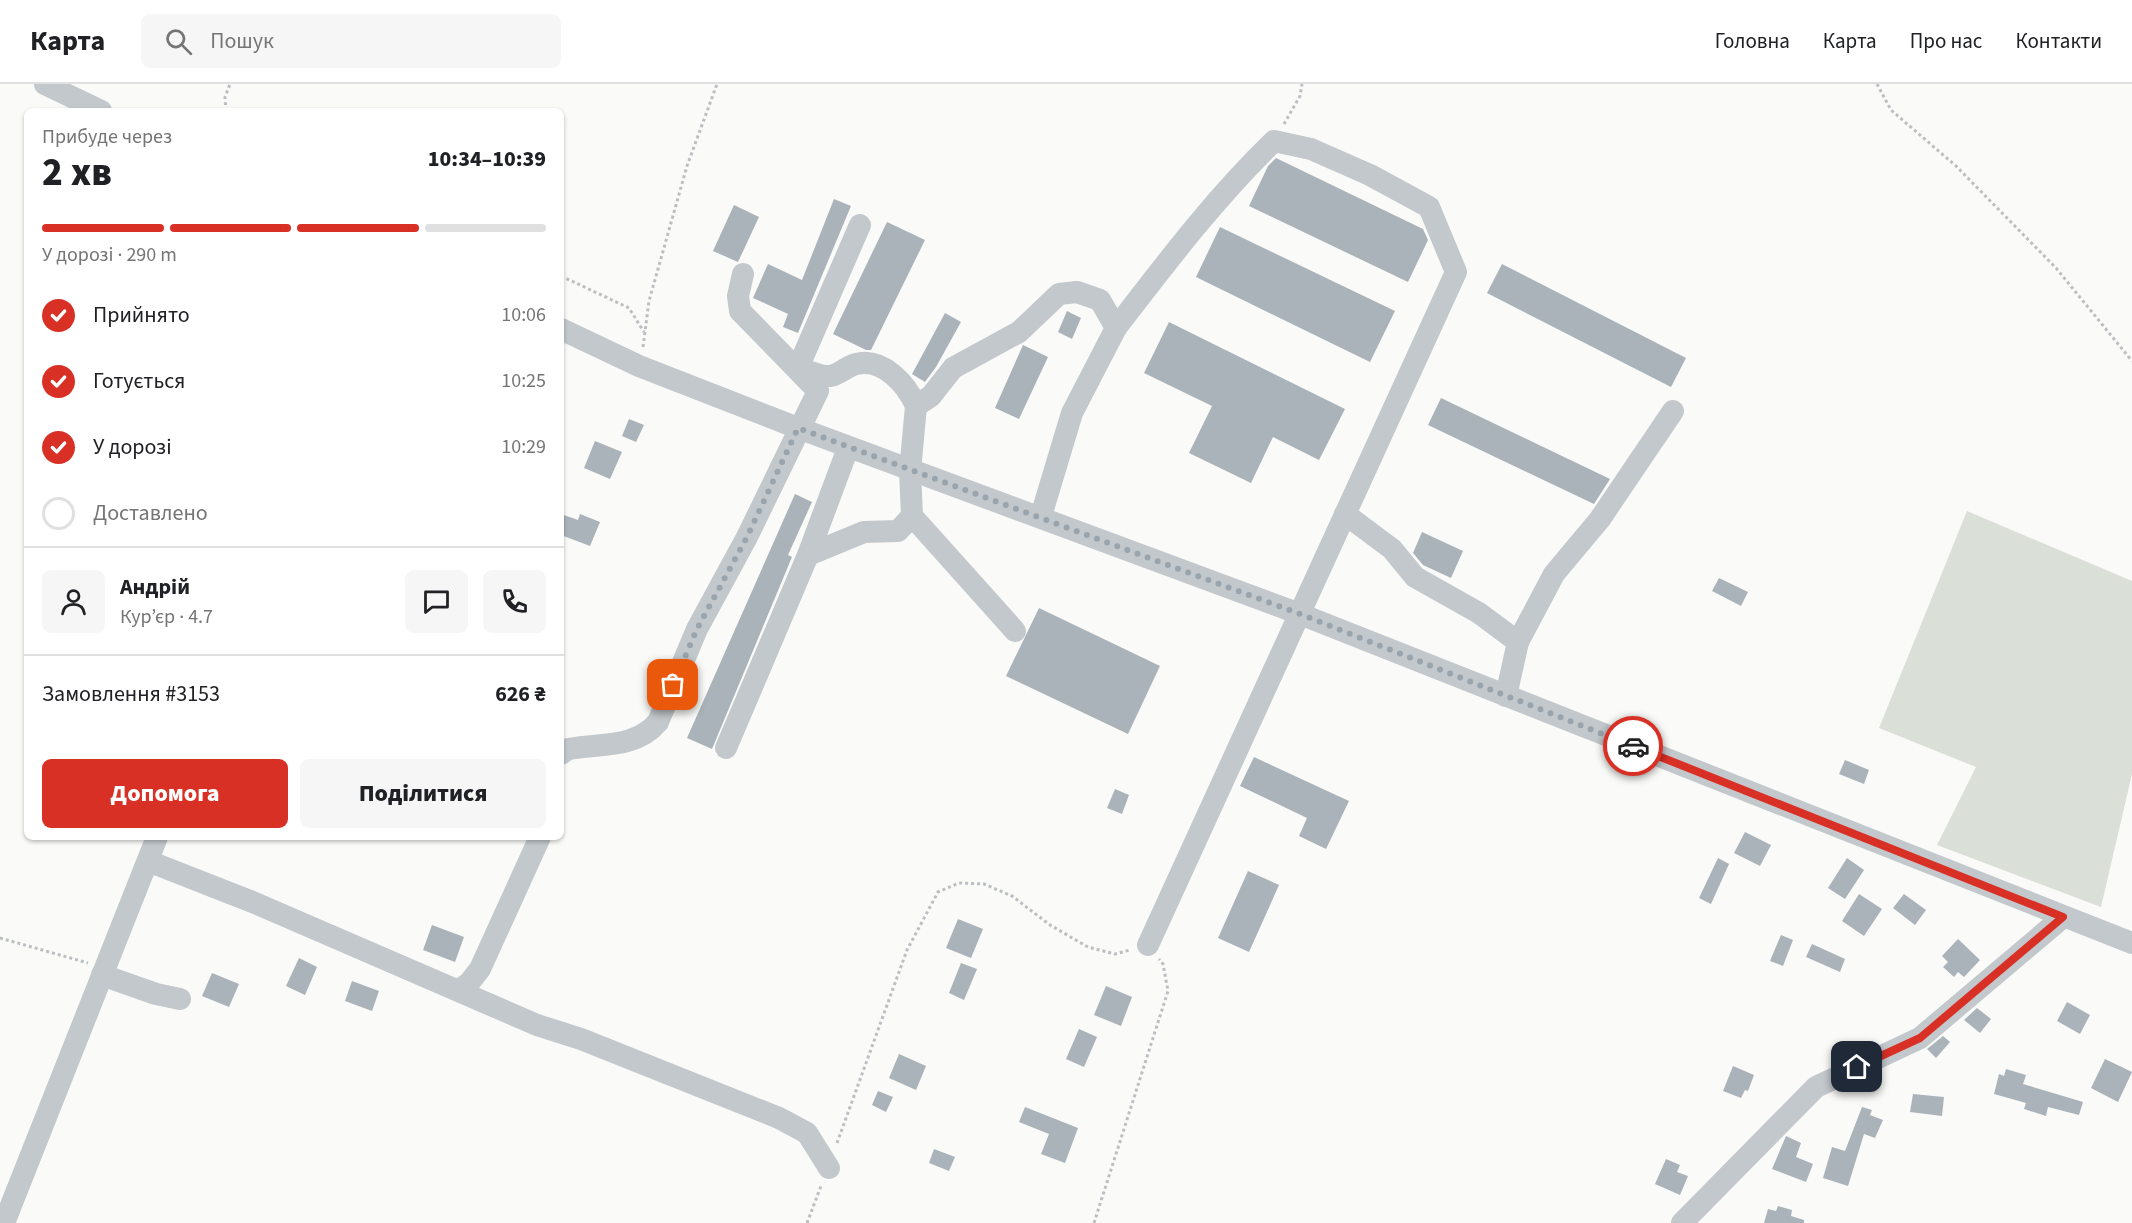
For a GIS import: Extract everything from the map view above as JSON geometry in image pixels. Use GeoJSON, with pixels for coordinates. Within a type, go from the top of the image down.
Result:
{"type":"FeatureCollection","features":[{"type":"Feature","properties":{"kind":"street"},"geometry":{"type":"LineString","coordinates":[[45,84],[95,108]]}},
{"type":"Feature","properties":{"kind":"street"},"geometry":{"type":"LineString","coordinates":[[1041,516],[1072,413],[1116,328],[1184,238],[1247,166],[1274,141],[1311,149],[1430,207],[1456,272],[1148,945]]}},
{"type":"Feature","properties":{"kind":"street"},"geometry":{"type":"LineString","coordinates":[[798,368],[860,225]]}},
{"type":"Feature","properties":{"kind":"street"},"geometry":{"type":"LineString","coordinates":[[564,752],[586,746],[633,741],[648,733],[657,722],[697,629],[747,537],[798,428],[813,407],[818,391],[740,311],[738,296],[743,274]]}},
{"type":"Feature","properties":{"kind":"street"},"geometry":{"type":"LineString","coordinates":[[916,406],[931,396],[953,368],[1019,332],[1059,294],[1077,291],[1100,300],[1116,328]]}},
{"type":"Feature","properties":{"kind":"street"},"geometry":{"type":"LineString","coordinates":[[564,330],[639,366],[848,448],[1041,516],[1300,614],[2132,943]]}},
{"type":"Feature","properties":{"kind":"street"},"geometry":{"type":"LineString","coordinates":[[798,368],[830,376],[856,364],[869,364],[890,372],[904,383],[916,406],[910,471],[912,516],[1015,631]]}},
{"type":"Feature","properties":{"kind":"street"},"geometry":{"type":"LineString","coordinates":[[1506,696],[1518,642],[1554,574],[1600,519],[1672,411]]}},
{"type":"Feature","properties":{"kind":"street"},"geometry":{"type":"LineString","coordinates":[[726,748],[808,555],[848,448]]}},
{"type":"Feature","properties":{"kind":"street"},"geometry":{"type":"LineString","coordinates":[[1345,514],[1392,549],[1415,576],[1479,613],[1518,642]]}},
{"type":"Feature","properties":{"kind":"street"},"geometry":{"type":"LineString","coordinates":[[808,555],[864,532],[898,531],[912,516]]}},
{"type":"Feature","properties":{"kind":"street"},"geometry":{"type":"LineString","coordinates":[[4,1223],[156,840]]}},
{"type":"Feature","properties":{"kind":"street"},"geometry":{"type":"LineString","coordinates":[[459,990],[470,983],[480,969],[539,840]]}},
{"type":"Feature","properties":{"kind":"street"},"geometry":{"type":"LineString","coordinates":[[148,861],[255,903],[537,1025],[581,1039],[779,1118],[807,1133],[829,1168]]}},
{"type":"Feature","properties":{"kind":"street"},"geometry":{"type":"LineString","coordinates":[[1682,1223],[1816,1087],[1920,1038],[2063,917]]}},
{"type":"Feature","properties":{"kind":"street"},"geometry":{"type":"LineString","coordinates":[[103,972],[156,994],[180,999]]}},
{"type":"Feature","properties":{"kind":"path"},"geometry":{"type":"LineString","coordinates":[[226,108],[225,97],[230,84]]}},
{"type":"Feature","properties":{"kind":"path"},"geometry":{"type":"LineString","coordinates":[[639,366],[649,301],[684,177],[717,84]]}},
{"type":"Feature","properties":{"kind":"path"},"geometry":{"type":"LineString","coordinates":[[1274,141],[1300,96],[1302,84]]}},
{"type":"Feature","properties":{"kind":"path"},"geometry":{"type":"LineString","coordinates":[[1877,84],[1891,110],[1956,166],[2056,268],[2132,361]]}},
{"type":"Feature","properties":{"kind":"path"},"geometry":{"type":"LineString","coordinates":[[564,277],[629,308],[645,333]]}},
{"type":"Feature","properties":{"kind":"path"},"geometry":{"type":"LineString","coordinates":[[807,1223],[907,950],[938,892],[959,883],[984,884],[1012,896],[1050,925],[1088,948],[1115,954],[1148,945],[1163,964],[1168,992],[1094,1223]]}},
{"type":"Feature","properties":{"kind":"path"},"geometry":{"type":"LineString","coordinates":[[0,938],[103,972]]}},
{"type":"Feature","properties":{"kind":"shaded area"},"geometry":{"type":"Polygon","coordinates":[[[1967,511],[2132,581],[2132,774],[2101,907],[1937,845],[1976,767],[1879,728],[1967,511]]]}},
{"type":"Feature","properties":{"kind":"building"},"geometry":{"type":"Polygon","coordinates":[[[1276,158],[1423,229],[1428,240],[1408,282],[1249,206],[1268,166],[1276,158]]]}},
{"type":"Feature","properties":{"kind":"building"},"geometry":{"type":"Polygon","coordinates":[[[834,199],[851,206],[798,333],[783,327],[788,314],[753,298],[768,264],[802,280],[834,199]]]}},
{"type":"Feature","properties":{"kind":"building"},"geometry":{"type":"Polygon","coordinates":[[[734,205],[759,217],[738,262],[713,251],[734,205]]]}},
{"type":"Feature","properties":{"kind":"building"},"geometry":{"type":"Polygon","coordinates":[[[887,222],[925,240],[871,350],[866,350],[833,334],[887,222]]]}},
{"type":"Feature","properties":{"kind":"building"},"geometry":{"type":"Polygon","coordinates":[[[1220,227],[1395,311],[1370,362],[1196,277],[1220,227]]]}},
{"type":"Feature","properties":{"kind":"building"},"geometry":{"type":"Polygon","coordinates":[[[1502,264],[1686,358],[1671,387],[1487,293],[1502,264]]]}},
{"type":"Feature","properties":{"kind":"building"},"geometry":{"type":"Polygon","coordinates":[[[1067,311],[1081,318],[1072,339],[1058,332],[1067,311]]]}},
{"type":"Feature","properties":{"kind":"building"},"geometry":{"type":"Polygon","coordinates":[[[945,313],[961,322],[925,382],[912,374],[945,313]]]}},
{"type":"Feature","properties":{"kind":"building"},"geometry":{"type":"Polygon","coordinates":[[[1169,322],[1345,409],[1319,460],[1273,437],[1251,483],[1189,453],[1212,406],[1144,373],[1169,322]]]}},
{"type":"Feature","properties":{"kind":"building"},"geometry":{"type":"Polygon","coordinates":[[[1023,345],[1048,357],[1019,419],[995,408],[1023,345]]]}},
{"type":"Feature","properties":{"kind":"building"},"geometry":{"type":"Polygon","coordinates":[[[1441,398],[1610,479],[1594,504],[1428,425],[1441,398]]]}},
{"type":"Feature","properties":{"kind":"building"},"geometry":{"type":"Polygon","coordinates":[[[629,419],[644,425],[636,442],[622,436],[629,419]]]}},
{"type":"Feature","properties":{"kind":"building"},"geometry":{"type":"Polygon","coordinates":[[[595,441],[622,452],[610,479],[584,468],[595,441]]]}},
{"type":"Feature","properties":{"kind":"building"},"geometry":{"type":"Polygon","coordinates":[[[795,494],[812,502],[788,555],[792,557],[712,749],[687,738],[795,494]]]}},
{"type":"Feature","properties":{"kind":"building"},"geometry":{"type":"Polygon","coordinates":[[[580,514],[600,522],[590,546],[564,536],[564,515],[578,520],[580,514]]]}},
{"type":"Feature","properties":{"kind":"building"},"geometry":{"type":"Polygon","coordinates":[[[1422,532],[1463,551],[1451,578],[1423,565],[1413,553],[1422,532]]]}},
{"type":"Feature","properties":{"kind":"building"},"geometry":{"type":"Polygon","coordinates":[[[1719,578],[1748,592],[1741,606],[1712,591],[1719,578]]]}},
{"type":"Feature","properties":{"kind":"building"},"geometry":{"type":"Polygon","coordinates":[[[1039,608],[1160,666],[1128,734],[1006,676],[1039,608]]]}},
{"type":"Feature","properties":{"kind":"building"},"geometry":{"type":"Polygon","coordinates":[[[1254,757],[1349,801],[1326,849],[1299,836],[1307,818],[1240,786],[1254,757]]]}},
{"type":"Feature","properties":{"kind":"building"},"geometry":{"type":"Polygon","coordinates":[[[1845,760],[1869,770],[1864,784],[1839,774],[1845,760]]]}},
{"type":"Feature","properties":{"kind":"building"},"geometry":{"type":"Polygon","coordinates":[[[1115,789],[1129,795],[1122,814],[1107,808],[1115,789]]]}},
{"type":"Feature","properties":{"kind":"building"},"geometry":{"type":"Polygon","coordinates":[[[1745,832],[1771,845],[1760,866],[1734,853],[1745,832]]]}},
{"type":"Feature","properties":{"kind":"building"},"geometry":{"type":"Polygon","coordinates":[[[1718,858],[1729,864],[1711,904],[1699,898],[1718,858]]]}},
{"type":"Feature","properties":{"kind":"building"},"geometry":{"type":"Polygon","coordinates":[[[1847,858],[1864,870],[1845,899],[1828,888],[1847,858]]]}},
{"type":"Feature","properties":{"kind":"building"},"geometry":{"type":"Polygon","coordinates":[[[1248,871],[1279,885],[1249,952],[1218,938],[1248,871]]]}},
{"type":"Feature","properties":{"kind":"building"},"geometry":{"type":"Polygon","coordinates":[[[1859,894],[1882,909],[1864,936],[1842,921],[1859,894]]]}},
{"type":"Feature","properties":{"kind":"building"},"geometry":{"type":"Polygon","coordinates":[[[1904,894],[1926,910],[1915,925],[1893,908],[1904,894]]]}},
{"type":"Feature","properties":{"kind":"building"},"geometry":{"type":"Polygon","coordinates":[[[958,919],[983,929],[971,958],[946,948],[958,919]]]}},
{"type":"Feature","properties":{"kind":"building"},"geometry":{"type":"Polygon","coordinates":[[[432,925],[464,937],[455,962],[423,950],[432,925]]]}},
{"type":"Feature","properties":{"kind":"building"},"geometry":{"type":"Polygon","coordinates":[[[1781,935],[1793,940],[1783,966],[1770,961],[1781,935]]]}},
{"type":"Feature","properties":{"kind":"building"},"geometry":{"type":"Polygon","coordinates":[[[1958,939],[1980,960],[1964,977],[1958,972],[1954,977],[1943,967],[1948,962],[1942,956],[1958,939]]]}},
{"type":"Feature","properties":{"kind":"building"},"geometry":{"type":"Polygon","coordinates":[[[1812,944],[1845,959],[1840,972],[1806,957],[1812,944]]]}},
{"type":"Feature","properties":{"kind":"building"},"geometry":{"type":"Polygon","coordinates":[[[299,958],[317,967],[305,995],[286,986],[299,958]]]}},
{"type":"Feature","properties":{"kind":"building"},"geometry":{"type":"Polygon","coordinates":[[[961,963],[977,969],[964,1000],[949,993],[961,963]]]}},
{"type":"Feature","properties":{"kind":"building"},"geometry":{"type":"Polygon","coordinates":[[[212,973],[239,984],[229,1007],[202,996],[212,973]]]}},
{"type":"Feature","properties":{"kind":"building"},"geometry":{"type":"Polygon","coordinates":[[[352,981],[379,991],[372,1011],[345,1001],[352,981]]]}},
{"type":"Feature","properties":{"kind":"building"},"geometry":{"type":"Polygon","coordinates":[[[1106,986],[1132,997],[1121,1026],[1094,1015],[1106,986]]]}},
{"type":"Feature","properties":{"kind":"building"},"geometry":{"type":"Polygon","coordinates":[[[2067,1002],[2090,1015],[2080,1034],[2057,1021],[2067,1002]]]}},
{"type":"Feature","properties":{"kind":"building"},"geometry":{"type":"Polygon","coordinates":[[[1977,1008],[1991,1019],[1980,1033],[1964,1020],[1977,1008]]]}},
{"type":"Feature","properties":{"kind":"building"},"geometry":{"type":"Polygon","coordinates":[[[1079,1029],[1097,1037],[1084,1067],[1066,1059],[1079,1029]]]}},
{"type":"Feature","properties":{"kind":"building"},"geometry":{"type":"Polygon","coordinates":[[[1943,1036],[1950,1042],[1936,1058],[1927,1049],[1943,1036]]]}},
{"type":"Feature","properties":{"kind":"building"},"geometry":{"type":"Polygon","coordinates":[[[899,1054],[926,1066],[916,1090],[889,1078],[899,1054]]]}},
{"type":"Feature","properties":{"kind":"building"},"geometry":{"type":"Polygon","coordinates":[[[2105,1059],[2132,1072],[2118,1102],[2091,1088],[2105,1059]]]}},
{"type":"Feature","properties":{"kind":"building"},"geometry":{"type":"Polygon","coordinates":[[[1733,1066],[1754,1075],[1748,1091],[1745,1090],[1741,1098],[1723,1091],[1733,1066]]]}},
{"type":"Feature","properties":{"kind":"building"},"geometry":{"type":"Polygon","coordinates":[[[2006,1069],[2026,1075],[2023,1084],[2083,1102],[2079,1115],[2048,1107],[2046,1116],[2024,1109],[2026,1103],[1994,1094],[1999,1074],[2004,1076],[2006,1069]]]}},
{"type":"Feature","properties":{"kind":"building"},"geometry":{"type":"Polygon","coordinates":[[[878,1091],[893,1097],[886,1112],[872,1105],[878,1091]]]}},
{"type":"Feature","properties":{"kind":"building"},"geometry":{"type":"Polygon","coordinates":[[[1913,1094],[1944,1097],[1942,1116],[1910,1112],[1913,1094]]]}},
{"type":"Feature","properties":{"kind":"building"},"geometry":{"type":"Polygon","coordinates":[[[1025,1107],[1078,1128],[1065,1163],[1041,1154],[1049,1134],[1019,1122],[1025,1107]]]}},
{"type":"Feature","properties":{"kind":"building"},"geometry":{"type":"Polygon","coordinates":[[[1862,1107],[1872,1110],[1870,1115],[1883,1120],[1875,1138],[1864,1134],[1848,1186],[1823,1178],[1832,1147],[1845,1151],[1862,1107]]]}},
{"type":"Feature","properties":{"kind":"building"},"geometry":{"type":"Polygon","coordinates":[[[1786,1136],[1801,1143],[1796,1157],[1813,1164],[1806,1182],[1772,1169],[1786,1136]]]}},
{"type":"Feature","properties":{"kind":"building"},"geometry":{"type":"Polygon","coordinates":[[[934,1149],[955,1157],[949,1171],[929,1163],[934,1149]]]}},
{"type":"Feature","properties":{"kind":"building"},"geometry":{"type":"Polygon","coordinates":[[[1666,1159],[1680,1165],[1677,1172],[1688,1176],[1680,1195],[1655,1184],[1666,1159]]]}},
{"type":"Feature","properties":{"kind":"building"},"geometry":{"type":"Polygon","coordinates":[[[1778,1206],[1792,1210],[1791,1216],[1804,1220],[1804,1223],[1764,1223],[1768,1209],[1776,1211],[1778,1206]]]}},
{"type":"Feature","properties":{"kind":"way so far"},"geometry":{"type":"LineString","coordinates":[[673,685],[697,629],[747,537],[798,428],[910,471],[1041,516],[1300,614],[1633,746]]}},
{"type":"Feature","properties":{"kind":"route"},"geometry":{"type":"LineString","coordinates":[[1633,746],[2063,917],[1920,1038],[1857,1067]]}}]}
